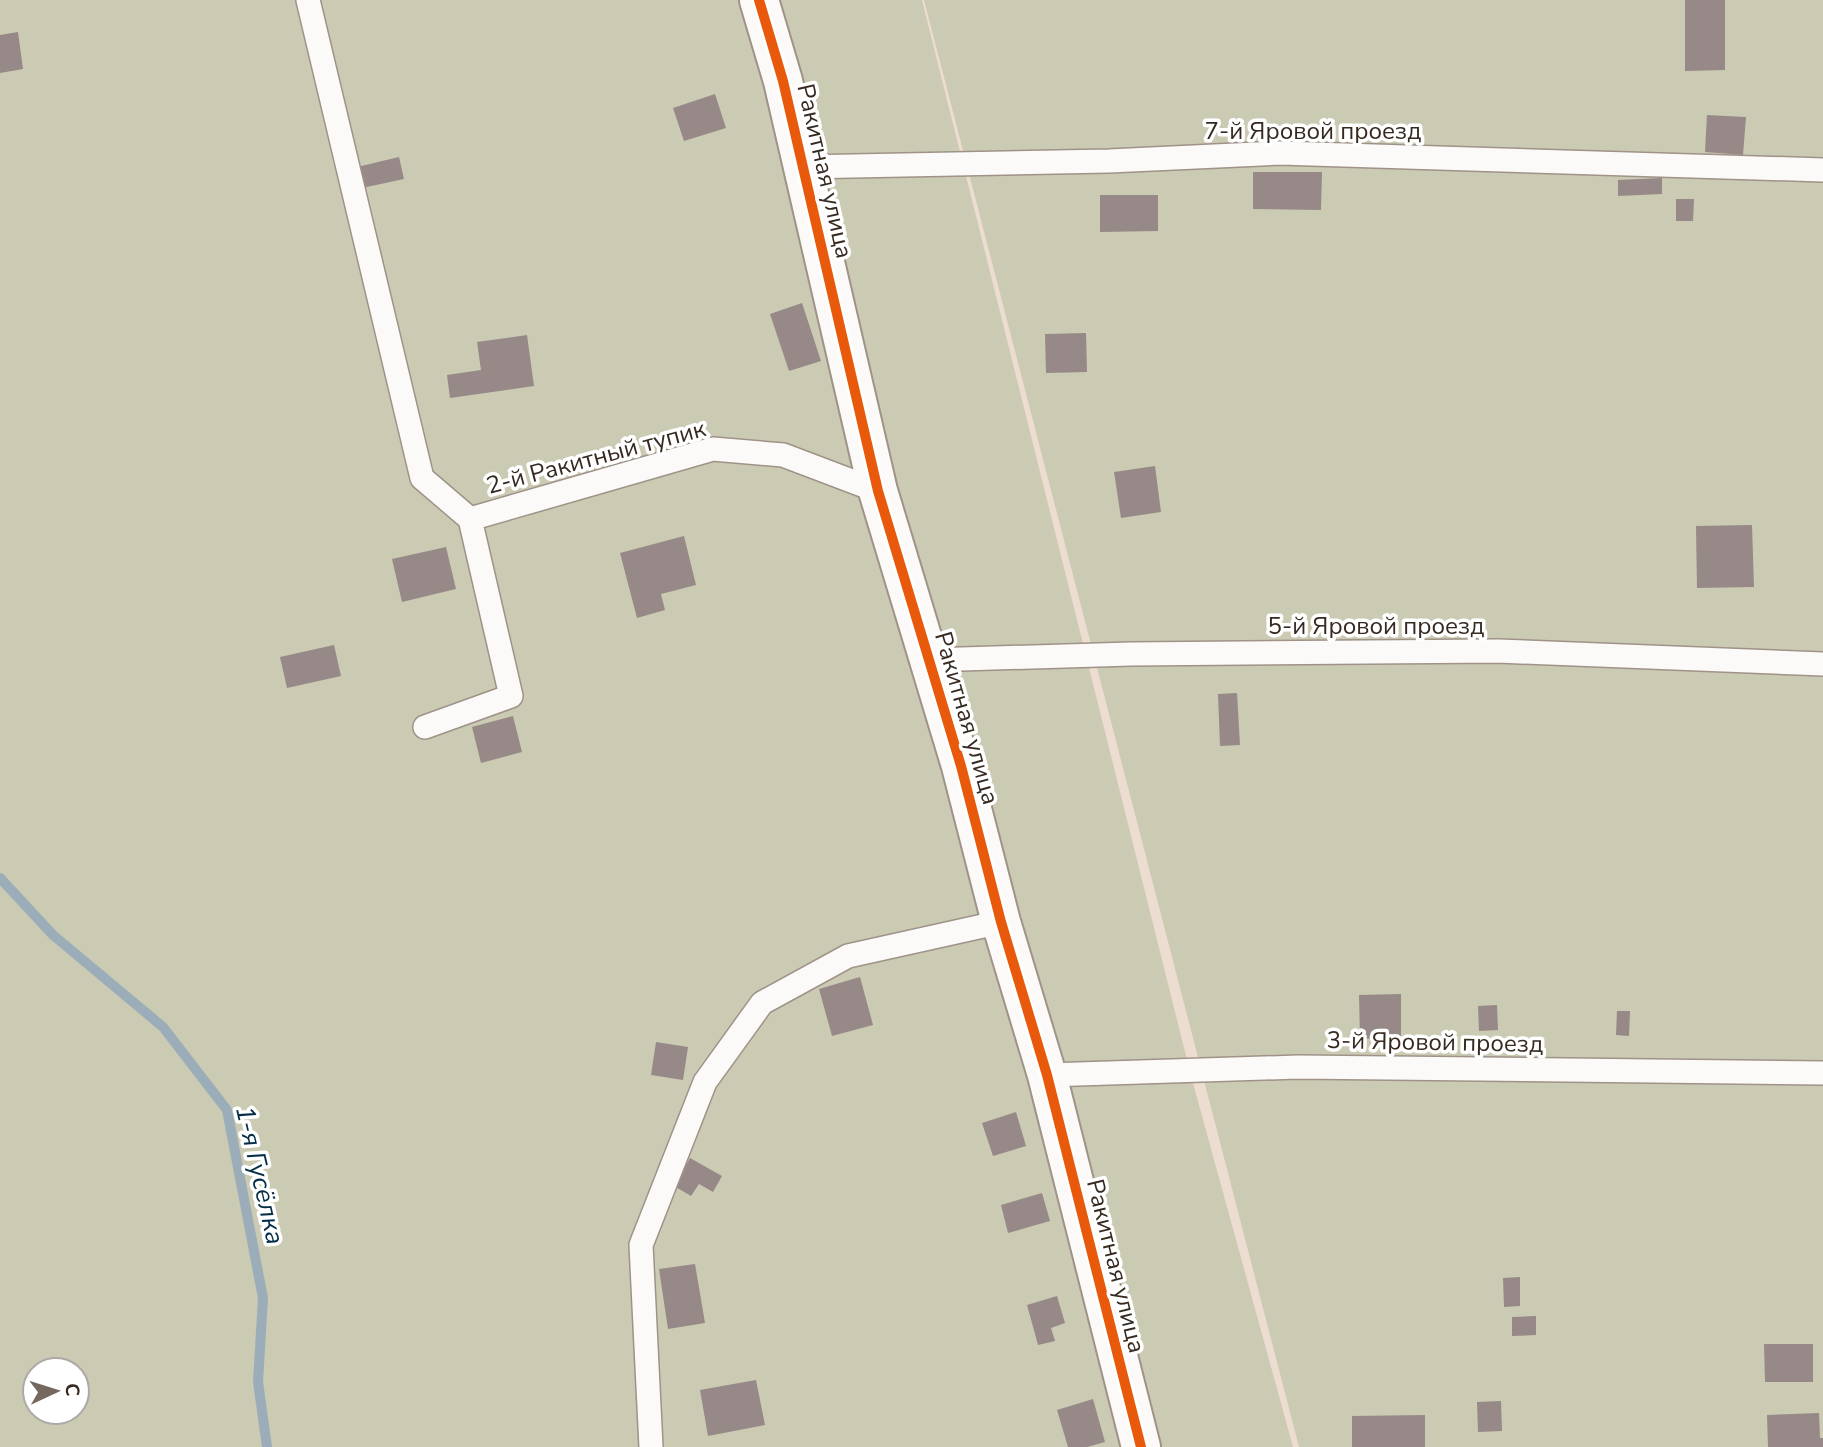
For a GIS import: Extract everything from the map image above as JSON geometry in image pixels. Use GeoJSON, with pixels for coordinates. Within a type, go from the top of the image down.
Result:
{"type":"FeatureCollection","features":[{"type":"Feature","properties":{"kind":"street","name":"Ракитная улица"},"geometry":{"type":"LineString","coordinates":[[759,0],[783,81],[878,491],[961,766],[1001,922],[1047,1075],[1141,1447]]}},
{"type":"Feature","properties":{"kind":"lane"},"geometry":{"type":"LineString","coordinates":[[308,0],[422,478],[470,519]]}},
{"type":"Feature","properties":{"kind":"lane","name":"7-й Яровой проезд"},"geometry":{"type":"LineString","coordinates":[[802,167],[1280,153],[1823,170]]}},
{"type":"Feature","properties":{"kind":"lane","name":"2-й Ракитный тупик"},"geometry":{"type":"LineString","coordinates":[[425,726],[511,696],[470,519],[713,449],[783,455],[878,491]]}},
{"type":"Feature","properties":{"kind":"lane","name":"5-й Яровой проезд"},"geometry":{"type":"LineString","coordinates":[[929,660],[1131,654],[1497,652],[1823,664]]}},
{"type":"Feature","properties":{"kind":"lane"},"geometry":{"type":"LineString","coordinates":[[651,1447],[641,1245],[705,1082],[762,1003],[848,956],[1001,922]]}},
{"type":"Feature","properties":{"kind":"lane","name":"3-й Яровой проезд"},"geometry":{"type":"LineString","coordinates":[[1047,1075],[1298,1067],[1823,1073]]}},
{"type":"Feature","properties":{"kind":"green space"},"geometry":{"type":"Polygon","coordinates":[[[0,0],[922,0],[1191,1076],[1293,1447],[0,1447],[0,0]]]}},
{"type":"Feature","properties":{"kind":"green space"},"geometry":{"type":"Polygon","coordinates":[[[924,0],[1823,0],[1823,1447],[1299,1447],[924,0]]]}},
{"type":"Feature","properties":{"kind":"building"},"geometry":{"type":"Polygon","coordinates":[[[1685,0],[1725,0],[1725,70],[1685,71],[1685,0]]]}},
{"type":"Feature","properties":{"kind":"building"},"geometry":{"type":"Polygon","coordinates":[[[18,32],[23,69],[0,73],[0,35],[18,32]]]}},
{"type":"Feature","properties":{"kind":"building"},"geometry":{"type":"Polygon","coordinates":[[[715,94],[726,128],[684,141],[673,108],[715,94]]]}},
{"type":"Feature","properties":{"kind":"building"},"geometry":{"type":"Polygon","coordinates":[[[1707,115],[1746,117],[1743,155],[1705,152],[1707,115]]]}},
{"type":"Feature","properties":{"kind":"building"},"geometry":{"type":"Polygon","coordinates":[[[399,157],[404,179],[362,188],[357,167],[399,157]]]}},
{"type":"Feature","properties":{"kind":"building"},"geometry":{"type":"Polygon","coordinates":[[[1253,172],[1322,172],[1321,210],[1253,209],[1253,172]]]}},
{"type":"Feature","properties":{"kind":"building"},"geometry":{"type":"Polygon","coordinates":[[[1662,178],[1662,194],[1618,196],[1618,180],[1662,178]]]}},
{"type":"Feature","properties":{"kind":"building"},"geometry":{"type":"Polygon","coordinates":[[[1100,195],[1158,195],[1158,231],[1100,232],[1100,195]]]}},
{"type":"Feature","properties":{"kind":"building"},"geometry":{"type":"Polygon","coordinates":[[[1676,199],[1694,199],[1693,221],[1676,221],[1676,199]]]}},
{"type":"Feature","properties":{"kind":"building"},"geometry":{"type":"Polygon","coordinates":[[[802,303],[821,361],[789,371],[770,314],[802,303]]]}},
{"type":"Feature","properties":{"kind":"building"},"geometry":{"type":"Polygon","coordinates":[[[1086,333],[1087,372],[1046,373],[1045,334],[1086,333]]]}},
{"type":"Feature","properties":{"kind":"building"},"geometry":{"type":"Polygon","coordinates":[[[527,335],[534,386],[450,398],[447,375],[481,370],[477,342],[527,335]]]}},
{"type":"Feature","properties":{"kind":"building"},"geometry":{"type":"Polygon","coordinates":[[[1155,466],[1161,512],[1121,518],[1114,472],[1155,466]]]}},
{"type":"Feature","properties":{"kind":"building"},"geometry":{"type":"Polygon","coordinates":[[[1752,525],[1754,587],[1697,588],[1696,526],[1752,525]]]}},
{"type":"Feature","properties":{"kind":"building"},"geometry":{"type":"Polygon","coordinates":[[[684,536],[696,585],[661,594],[665,610],[637,618],[620,553],[684,536]]]}},
{"type":"Feature","properties":{"kind":"building"},"geometry":{"type":"Polygon","coordinates":[[[446,547],[456,589],[402,602],[392,559],[446,547]]]}},
{"type":"Feature","properties":{"kind":"building"},"geometry":{"type":"Polygon","coordinates":[[[334,645],[341,676],[287,688],[280,657],[334,645]]]}},
{"type":"Feature","properties":{"kind":"building"},"geometry":{"type":"Polygon","coordinates":[[[1237,693],[1240,745],[1220,746],[1218,694],[1237,693]]]}},
{"type":"Feature","properties":{"kind":"building"},"geometry":{"type":"Polygon","coordinates":[[[513,716],[522,752],[481,763],[472,727],[513,716]]]}},
{"type":"Feature","properties":{"kind":"building"},"geometry":{"type":"Polygon","coordinates":[[[860,977],[873,1025],[832,1036],[819,989],[860,977]]]}},
{"type":"Feature","properties":{"kind":"building"},"geometry":{"type":"Polygon","coordinates":[[[1401,994],[1401,1038],[1360,1039],[1359,995],[1401,994]]]}},
{"type":"Feature","properties":{"kind":"building"},"geometry":{"type":"Polygon","coordinates":[[[1497,1005],[1498,1030],[1479,1031],[1478,1006],[1497,1005]]]}},
{"type":"Feature","properties":{"kind":"building"},"geometry":{"type":"Polygon","coordinates":[[[1617,1011],[1630,1011],[1629,1036],[1616,1035],[1617,1011]]]}},
{"type":"Feature","properties":{"kind":"building"},"geometry":{"type":"Polygon","coordinates":[[[656,1042],[688,1047],[683,1080],[651,1075],[656,1042]]]}},
{"type":"Feature","properties":{"kind":"building"},"geometry":{"type":"Polygon","coordinates":[[[1016,1112],[1026,1146],[993,1156],[982,1123],[1016,1112]]]}},
{"type":"Feature","properties":{"kind":"building"},"geometry":{"type":"Polygon","coordinates":[[[690,1158],[722,1176],[713,1192],[699,1184],[691,1196],[674,1186],[690,1158]]]}},
{"type":"Feature","properties":{"kind":"building"},"geometry":{"type":"Polygon","coordinates":[[[1042,1193],[1050,1221],[1008,1233],[1001,1205],[1042,1193]]]}},
{"type":"Feature","properties":{"kind":"building"},"geometry":{"type":"Polygon","coordinates":[[[695,1264],[705,1323],[668,1329],[659,1269],[695,1264]]]}},
{"type":"Feature","properties":{"kind":"building"},"geometry":{"type":"Polygon","coordinates":[[[1520,1277],[1520,1306],[1504,1307],[1503,1278],[1520,1277]]]}},
{"type":"Feature","properties":{"kind":"building"},"geometry":{"type":"Polygon","coordinates":[[[1057,1296],[1065,1323],[1051,1328],[1055,1341],[1038,1345],[1027,1305],[1057,1296]]]}},
{"type":"Feature","properties":{"kind":"building"},"geometry":{"type":"Polygon","coordinates":[[[1536,1316],[1536,1335],[1512,1336],[1512,1317],[1536,1316]]]}},
{"type":"Feature","properties":{"kind":"building"},"geometry":{"type":"Polygon","coordinates":[[[1764,1344],[1813,1344],[1813,1382],[1765,1382],[1764,1344]]]}},
{"type":"Feature","properties":{"kind":"building"},"geometry":{"type":"Polygon","coordinates":[[[756,1380],[765,1425],[708,1436],[700,1390],[756,1380]]]}},
{"type":"Feature","properties":{"kind":"building"},"geometry":{"type":"Polygon","coordinates":[[[1093,1399],[1105,1442],[1087,1447],[1068,1447],[1057,1410],[1093,1399]]]}},
{"type":"Feature","properties":{"kind":"building"},"geometry":{"type":"Polygon","coordinates":[[[1501,1401],[1502,1431],[1478,1432],[1477,1402],[1501,1401]]]}},
{"type":"Feature","properties":{"kind":"building"},"geometry":{"type":"Polygon","coordinates":[[[1819,1413],[1823,1447],[1768,1447],[1767,1415],[1819,1413]]]}},
{"type":"Feature","properties":{"kind":"building"},"geometry":{"type":"Polygon","coordinates":[[[1425,1415],[1425,1447],[1352,1447],[1352,1416],[1425,1415]]]}},
{"type":"Feature","properties":{"kind":"waterway","name":"1-я Гусёлка"},"geometry":{"type":"LineString","coordinates":[[0,878],[53,935],[163,1027],[227,1110],[263,1298],[258,1382],[267,1447]]}},
{"type":"Feature","properties":{"kind":"cycle path"},"geometry":{"type":"LineString","coordinates":[[759,0],[783,81],[878,491],[961,766],[1001,922],[1047,1075],[1141,1447]]}}]}
